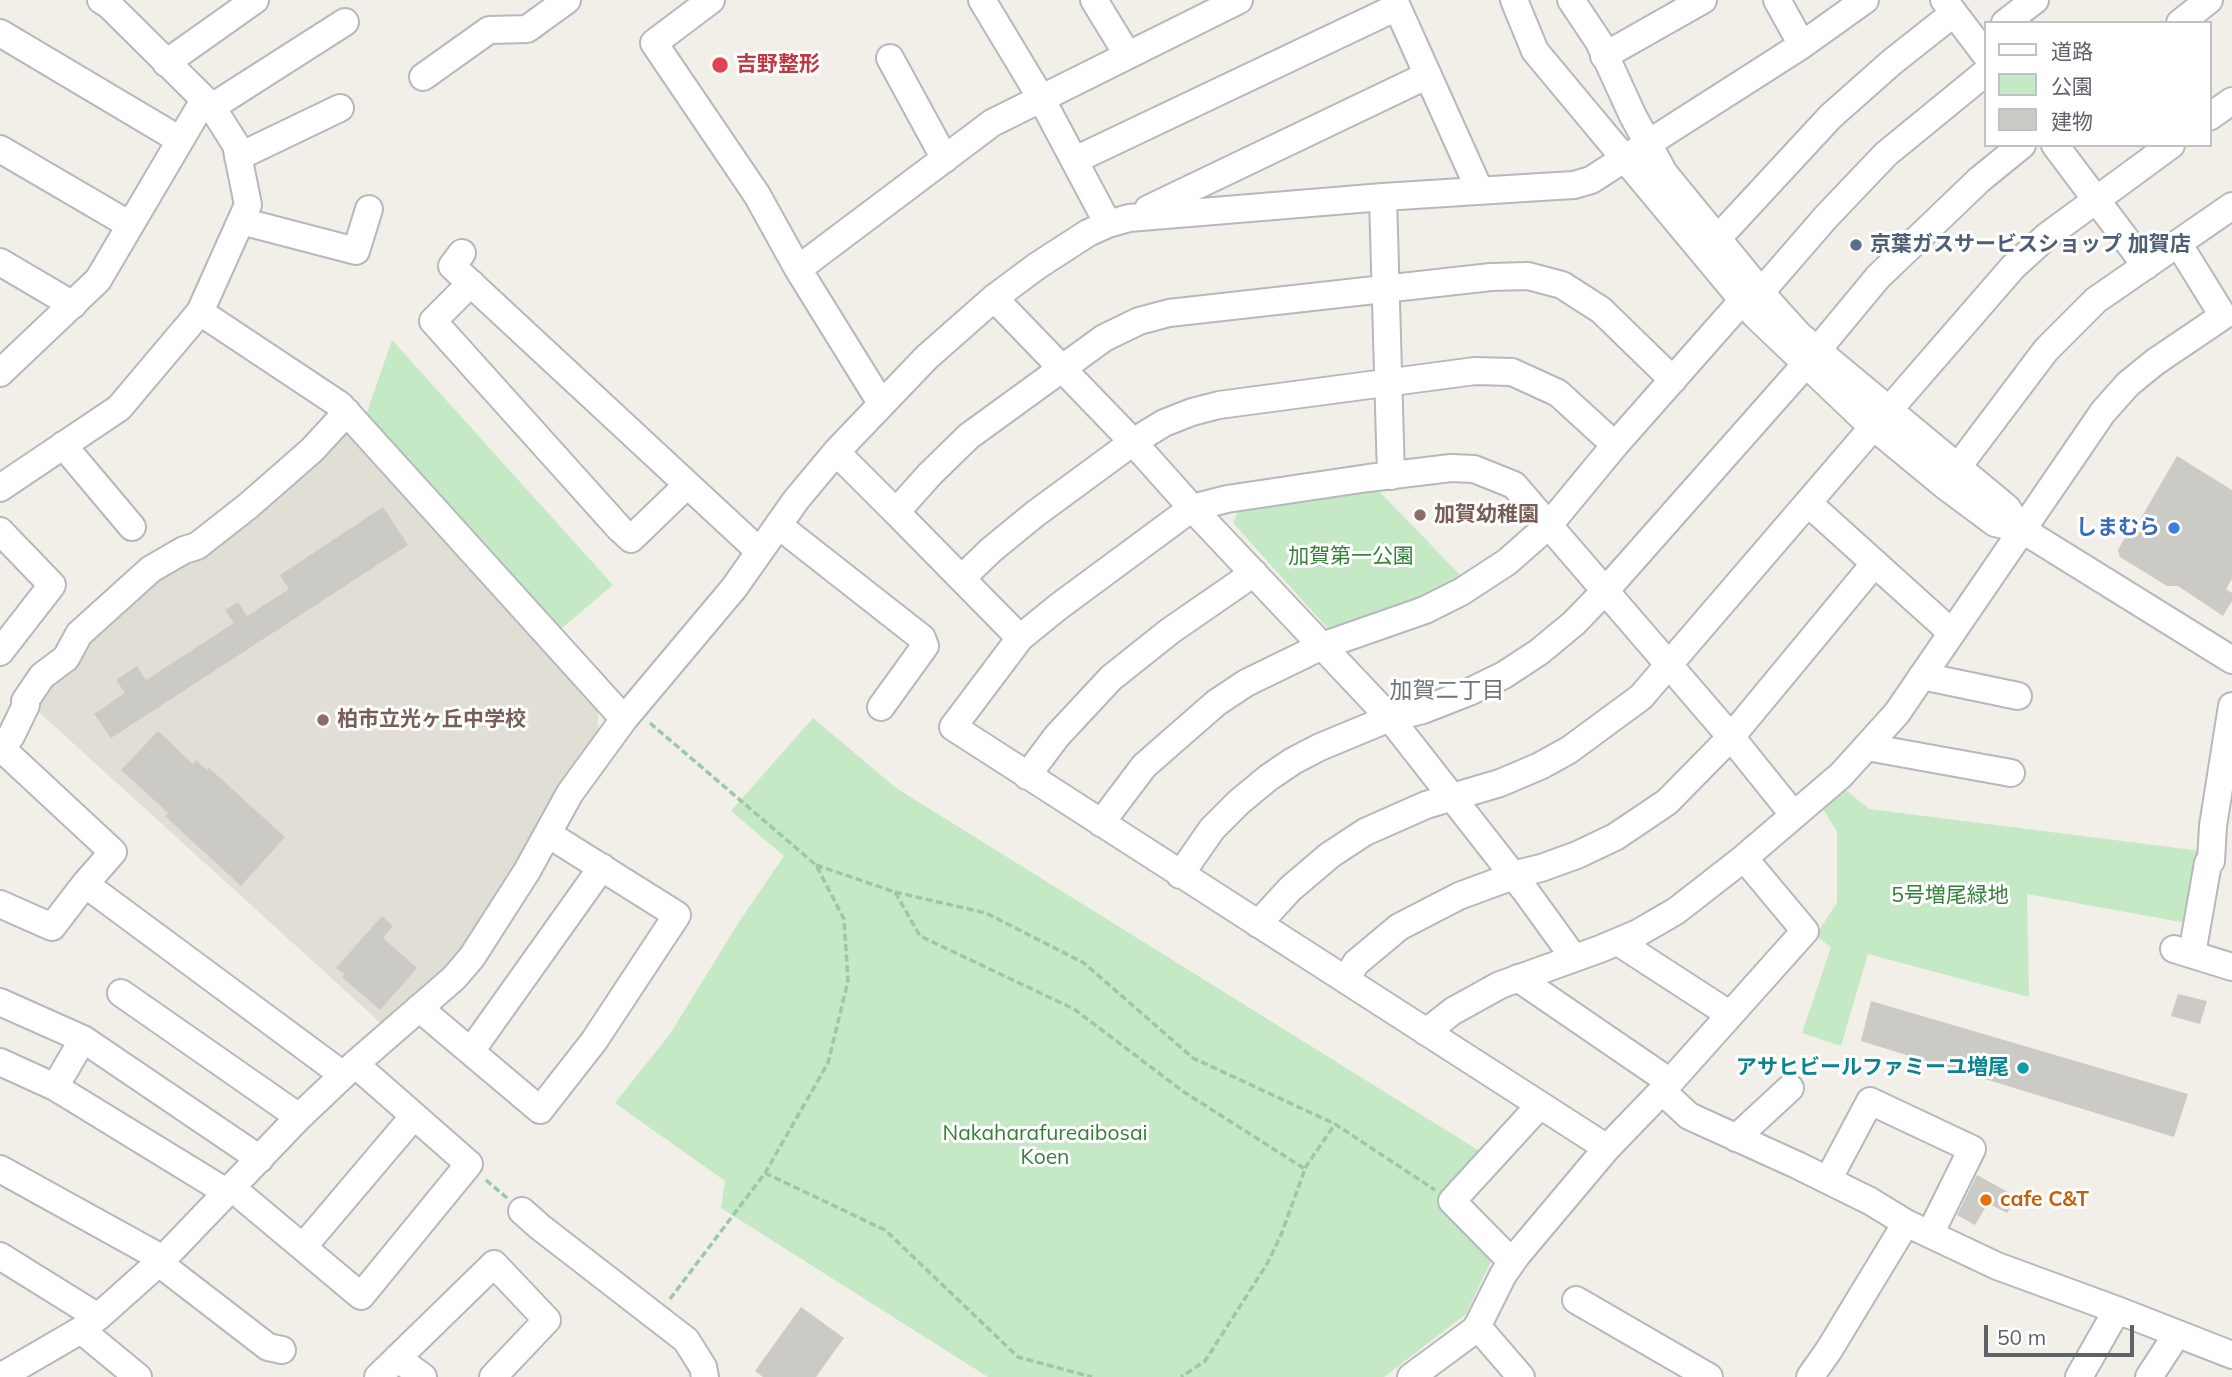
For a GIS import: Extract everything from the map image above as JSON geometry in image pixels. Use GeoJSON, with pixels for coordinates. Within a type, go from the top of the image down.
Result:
{"type":"FeatureCollection","features":[{"type":"Feature","properties":{"kind":"street"},"geometry":{"type":"LineString","coordinates":[[166,63],[255,0]]}},
{"type":"Feature","properties":{"kind":"street"},"geometry":{"type":"LineString","coordinates":[[423,77],[489,30],[527,29],[567,0]]}},
{"type":"Feature","properties":{"kind":"street"},"geometry":{"type":"LineString","coordinates":[[711,0],[654,43],[758,195],[797,269],[881,403]]}},
{"type":"Feature","properties":{"kind":"street"},"geometry":{"type":"LineString","coordinates":[[982,0],[1075,160],[1118,221]]}},
{"type":"Feature","properties":{"kind":"street"},"geometry":{"type":"LineString","coordinates":[[1094,0],[1127,54]]}},
{"type":"Feature","properties":{"kind":"street"},"geometry":{"type":"LineString","coordinates":[[797,269],[992,123],[1127,54],[1210,6],[1239,0]]}},
{"type":"Feature","properties":{"kind":"street"},"geometry":{"type":"LineString","coordinates":[[1514,0],[1535,51],[1625,158],[1811,358],[1880,419],[1944,485],[1995,523],[2021,529],[2232,660]]}},
{"type":"Feature","properties":{"kind":"street"},"geometry":{"type":"LineString","coordinates":[[1571,0],[1599,42],[1664,173],[1718,239],[1752,296]]}},
{"type":"Feature","properties":{"kind":"street"},"geometry":{"type":"LineString","coordinates":[[1604,56],[1703,0]]}},
{"type":"Feature","properties":{"kind":"street"},"geometry":{"type":"LineString","coordinates":[[1777,0],[1802,45]]}},
{"type":"Feature","properties":{"kind":"street"},"geometry":{"type":"LineString","coordinates":[[1118,221],[1383,197],[1574,184],[1591,180],[1802,45],[1865,0]]}},
{"type":"Feature","properties":{"kind":"street"},"geometry":{"type":"LineString","coordinates":[[2008,21],[2035,0]]}},
{"type":"Feature","properties":{"kind":"street"},"geometry":{"type":"LineString","coordinates":[[2183,21],[2209,0]]}},
{"type":"Feature","properties":{"kind":"street"},"geometry":{"type":"LineString","coordinates":[[0,488],[119,408],[200,312],[248,205],[236,145],[208,104],[109,2]]}},
{"type":"Feature","properties":{"kind":"street"},"geometry":{"type":"LineString","coordinates":[[1075,160],[1395,3],[1480,191]]}},
{"type":"Feature","properties":{"kind":"street"},"geometry":{"type":"LineString","coordinates":[[1718,239],[1831,116],[1949,6],[1983,45]]}},
{"type":"Feature","properties":{"kind":"street"},"geometry":{"type":"LineString","coordinates":[[0,373],[98,280],[180,140],[208,104],[345,22]]}},
{"type":"Feature","properties":{"kind":"street"},"geometry":{"type":"LineString","coordinates":[[0,33],[180,140]]}},
{"type":"Feature","properties":{"kind":"street"},"geometry":{"type":"LineString","coordinates":[[890,58],[945,159]]}},
{"type":"Feature","properties":{"kind":"street"},"geometry":{"type":"LineString","coordinates":[[7,1364],[90,1323],[161,1261],[299,1117],[454,978],[472,957],[548,834],[570,793],[629,714],[734,588],[778,525],[836,452],[927,357],[994,298],[1058,253],[1118,221],[1428,75]]}},
{"type":"Feature","properties":{"kind":"street"},"geometry":{"type":"LineString","coordinates":[[1101,823],[1144,766],[1216,703],[1246,683],[1322,646],[1425,610],[1461,592],[1507,562],[1549,525],[1673,380],[1886,154],[1983,75]]}},
{"type":"Feature","properties":{"kind":"street"},"geometry":{"type":"LineString","coordinates":[[2211,116],[2232,101]]}},
{"type":"Feature","properties":{"kind":"street"},"geometry":{"type":"LineString","coordinates":[[238,156],[340,107]]}},
{"type":"Feature","properties":{"kind":"street"},"geometry":{"type":"LineString","coordinates":[[1180,875],[1212,829],[1268,778],[1320,747],[1390,718],[1423,710],[1469,692],[1504,675],[1539,652],[1573,623],[1606,590],[1811,358],[1878,277],[1979,180],[2020,147]]}},
{"type":"Feature","properties":{"kind":"street"},"geometry":{"type":"LineString","coordinates":[[2057,147],[2146,266]]}},
{"type":"Feature","properties":{"kind":"street"},"geometry":{"type":"LineString","coordinates":[[1258,924],[1290,889],[1330,855],[1365,832],[1426,805],[1500,782],[1569,750],[1641,697],[2013,267],[2047,236],[2168,147]]}},
{"type":"Feature","properties":{"kind":"street"},"geometry":{"type":"LineString","coordinates":[[0,149],[130,225]]}},
{"type":"Feature","properties":{"kind":"street"},"geometry":{"type":"LineString","coordinates":[[1383,197],[1391,475]]}},
{"type":"Feature","properties":{"kind":"street"},"geometry":{"type":"LineString","coordinates":[[1957,468],[2046,350],[2096,300],[2232,206]]}},
{"type":"Feature","properties":{"kind":"street"},"geometry":{"type":"LineString","coordinates":[[241,221],[356,251],[369,209]]}},
{"type":"Feature","properties":{"kind":"street"},"geometry":{"type":"LineString","coordinates":[[1426,1032],[1453,1010],[1500,985],[1618,942],[1676,911],[1744,858],[1841,775],[1897,713],[2094,423],[2128,384],[2223,316],[2178,243]]}},
{"type":"Feature","properties":{"kind":"street"},"geometry":{"type":"LineString","coordinates":[[462,253],[452,265],[686,486],[759,551]]}},
{"type":"Feature","properties":{"kind":"street"},"geometry":{"type":"LineString","coordinates":[[0,262],[74,305]]}},
{"type":"Feature","properties":{"kind":"street"},"geometry":{"type":"LineString","coordinates":[[896,512],[969,436],[1104,338],[1139,321],[1169,313],[1491,277],[1528,276],[1562,285],[1601,310],[1673,380]]}},
{"type":"Feature","properties":{"kind":"street"},"geometry":{"type":"LineString","coordinates":[[471,283],[433,321],[620,529],[631,539],[686,486]]}},
{"type":"Feature","properties":{"kind":"street"},"geometry":{"type":"LineString","coordinates":[[994,298],[1133,442],[1390,718],[1574,958]]}},
{"type":"Feature","properties":{"kind":"street"},"geometry":{"type":"LineString","coordinates":[[200,312],[340,405],[629,714]]}},
{"type":"Feature","properties":{"kind":"street"},"geometry":{"type":"LineString","coordinates":[[962,578],[1035,514],[1133,442],[1164,423],[1219,405],[1475,371],[1512,372],[1558,393],[1615,445]]}},
{"type":"Feature","properties":{"kind":"street"},"geometry":{"type":"LineString","coordinates":[[0,904],[52,927],[113,852],[0,747],[11,736],[26,705],[25,701],[42,676],[66,658],[79,634],[151,569],[197,546],[248,506],[312,450],[347,412]]}},
{"type":"Feature","properties":{"kind":"street"},"geometry":{"type":"LineString","coordinates":[[1880,419],[1957,468],[2007,508],[2021,529]]}},
{"type":"Feature","properties":{"kind":"street"},"geometry":{"type":"LineString","coordinates":[[63,445],[132,527]]}},
{"type":"Feature","properties":{"kind":"street"},"geometry":{"type":"LineString","coordinates":[[836,452],[1020,638]]}},
{"type":"Feature","properties":{"kind":"street"},"geometry":{"type":"LineString","coordinates":[[1607,1148],[953,727],[1020,638],[1192,508],[1227,499],[1391,475],[1451,468],[1474,469],[1514,485],[1731,737],[1793,814]]}},
{"type":"Feature","properties":{"kind":"street"},"geometry":{"type":"LineString","coordinates":[[1808,503],[1951,632]]}},
{"type":"Feature","properties":{"kind":"street"},"geometry":{"type":"LineString","coordinates":[[778,525],[922,638],[925,646],[881,707]]}},
{"type":"Feature","properties":{"kind":"street"},"geometry":{"type":"LineString","coordinates":[[0,531],[52,585],[0,652]]}},
{"type":"Feature","properties":{"kind":"street"},"geometry":{"type":"LineString","coordinates":[[1346,980],[1356,963],[1399,927],[1470,891],[1577,855],[1615,837],[1667,802],[1731,737],[1875,563]]}},
{"type":"Feature","properties":{"kind":"street"},"geometry":{"type":"LineString","coordinates":[[1027,776],[1057,736],[1111,678],[1170,631],[1254,573]]}},
{"type":"Feature","properties":{"kind":"street"},"geometry":{"type":"LineString","coordinates":[[1922,676],[2018,696]]}},
{"type":"Feature","properties":{"kind":"street"},"geometry":{"type":"LineString","coordinates":[[2232,706],[2213,826],[2211,861],[2208,863],[2183,952],[2232,967]]}},
{"type":"Feature","properties":{"kind":"street"},"geometry":{"type":"LineString","coordinates":[[1867,747],[2011,773]]}},
{"type":"Feature","properties":{"kind":"street"},"geometry":{"type":"LineString","coordinates":[[419,1008],[540,1110],[594,1041],[677,915],[548,834]]}},
{"type":"Feature","properties":{"kind":"street"},"geometry":{"type":"LineString","coordinates":[[1411,1377],[1478,1326],[1512,1262],[1607,1148],[1666,1087],[1805,931],[1744,858]]}},
{"type":"Feature","properties":{"kind":"street"},"geometry":{"type":"LineString","coordinates":[[471,1051],[602,867]]}},
{"type":"Feature","properties":{"kind":"street"},"geometry":{"type":"LineString","coordinates":[[0,1062],[55,1087],[230,1190],[361,1296],[469,1164],[414,1116],[85,884]]}},
{"type":"Feature","properties":{"kind":"street"},"geometry":{"type":"LineString","coordinates":[[1618,942],[1729,1014]]}},
{"type":"Feature","properties":{"kind":"street"},"geometry":{"type":"LineString","coordinates":[[1518,978],[1666,1087],[1689,1116],[1828,1180],[1997,1266],[2232,1355]]}},
{"type":"Feature","properties":{"kind":"street"},"geometry":{"type":"LineString","coordinates":[[121,993],[299,1117]]}},
{"type":"Feature","properties":{"kind":"street"},"geometry":{"type":"LineString","coordinates":[[0,1002],[83,1039],[260,1159]]}},
{"type":"Feature","properties":{"kind":"street"},"geometry":{"type":"LineString","coordinates":[[55,1087],[83,1039]]}},
{"type":"Feature","properties":{"kind":"street"},"geometry":{"type":"LineString","coordinates":[[1736,1138],[1790,1087]]}},
{"type":"Feature","properties":{"kind":"street"},"geometry":{"type":"LineString","coordinates":[[1810,1377],[1972,1149],[1870,1101],[1828,1180]]}},
{"type":"Feature","properties":{"kind":"street"},"geometry":{"type":"LineString","coordinates":[[1512,1262],[1452,1201],[1540,1105]]}},
{"type":"Feature","properties":{"kind":"street"},"geometry":{"type":"LineString","coordinates":[[303,1247],[414,1116]]}},
{"type":"Feature","properties":{"kind":"street"},"geometry":{"type":"LineString","coordinates":[[0,1169],[161,1261],[268,1347],[282,1350]]}},
{"type":"Feature","properties":{"kind":"street"},"geometry":{"type":"LineString","coordinates":[[522,1211],[685,1340],[703,1367],[705,1377]]}},
{"type":"Feature","properties":{"kind":"street"},"geometry":{"type":"LineString","coordinates":[[0,1256],[90,1323],[138,1377]]}},
{"type":"Feature","properties":{"kind":"street"},"geometry":{"type":"LineString","coordinates":[[378,1377],[494,1264],[547,1320],[493,1377]]}},
{"type":"Feature","properties":{"kind":"street"},"geometry":{"type":"LineString","coordinates":[[1576,1300],[1709,1377]]}},
{"type":"Feature","properties":{"kind":"street"},"geometry":{"type":"LineString","coordinates":[[2079,1377],[2117,1310]]}},
{"type":"Feature","properties":{"kind":"street"},"geometry":{"type":"LineString","coordinates":[[1478,1326],[1521,1377]]}},
{"type":"Feature","properties":{"kind":"street"},"geometry":{"type":"LineString","coordinates":[[2149,1377],[2178,1334]]}},
{"type":"Feature","properties":{"kind":"street"},"geometry":{"type":"LineString","coordinates":[[397,1358],[423,1377]]}},
{"type":"Feature","properties":{"kind":"path"},"geometry":{"type":"LineString","coordinates":[[629,714],[816,865],[895,892],[986,913],[1084,963],[1193,1058],[1335,1124],[1452,1201]]}},
{"type":"Feature","properties":{"kind":"path"},"geometry":{"type":"LineString","coordinates":[[657,1316],[765,1173],[828,1063],[848,981],[844,919],[816,865]]}},
{"type":"Feature","properties":{"kind":"path"},"geometry":{"type":"LineString","coordinates":[[895,892],[920,936],[1074,1009],[1184,1093],[1305,1169]]}},
{"type":"Feature","properties":{"kind":"path"},"geometry":{"type":"LineString","coordinates":[[1181,1377],[1205,1361],[1267,1264],[1281,1235],[1305,1169],[1335,1124]]}},
{"type":"Feature","properties":{"kind":"path"},"geometry":{"type":"LineString","coordinates":[[469,1164],[522,1211]]}},
{"type":"Feature","properties":{"kind":"path"},"geometry":{"type":"LineString","coordinates":[[765,1173],[885,1230],[1018,1357],[1092,1377]]}},
{"type":"Feature","properties":{"kind":"shaded area","name":"柏市立光ヶ丘中学校"},"geometry":{"type":"Polygon","coordinates":[[[349,427],[598,702],[598,735],[561,786],[457,957],[383,1025],[30,704],[84,636],[349,427]]]}},
{"type":"Feature","properties":{"kind":"green space"},"geometry":{"type":"Polygon","coordinates":[[[392,340],[613,585],[556,633],[365,418],[392,340]]]}},
{"type":"Feature","properties":{"kind":"green space","name":"加賀第一公園"},"geometry":{"type":"Polygon","coordinates":[[[1377,489],[1461,576],[1392,612],[1330,631],[1233,523],[1239,509],[1377,489]]]}},
{"type":"Feature","properties":{"kind":"green space","name":"Nakaharafureaibosai Koen"},"geometry":{"type":"Polygon","coordinates":[[[813,718],[896,788],[1486,1155],[1441,1206],[1491,1261],[1466,1314],[1384,1377],[988,1377],[721,1208],[725,1181],[615,1103],[670,1034],[739,922],[784,856],[731,811],[813,718]]]}},
{"type":"Feature","properties":{"kind":"green space","name":"5号増尾緑地"},"geometry":{"type":"Polygon","coordinates":[[[1842,787],[1869,809],[2201,851],[2186,923],[2027,894],[2029,997],[1868,954],[1841,1046],[1802,1033],[1831,947],[1815,936],[1837,903],[1837,832],[1820,804],[1842,787]]]}},
{"type":"Feature","properties":{"kind":"building"},"geometry":{"type":"Polygon","coordinates":[[[2177,456],[2232,490],[2232,579],[2226,589],[2232,593],[2232,601],[2223,616],[2178,586],[2167,586],[2120,557],[2118,550],[2129,530],[2134,530],[2177,456]]]}},
{"type":"Feature","properties":{"kind":"building"},"geometry":{"type":"Polygon","coordinates":[[[383,507],[408,545],[111,738],[94,714],[125,693],[116,680],[137,666],[146,680],[234,623],[225,610],[238,602],[247,616],[289,589],[280,575],[383,507]]]}},
{"type":"Feature","properties":{"kind":"building"},"geometry":{"type":"Polygon","coordinates":[[[158,731],[193,764],[196,760],[207,770],[209,768],[285,837],[241,886],[165,816],[168,813],[121,770],[158,731]]]}},
{"type":"Feature","properties":{"kind":"building"},"geometry":{"type":"Polygon","coordinates":[[[382,916],[393,926],[383,938],[417,968],[380,1010],[342,977],[344,974],[336,968],[382,916]]]}},
{"type":"Feature","properties":{"kind":"building"},"geometry":{"type":"Polygon","coordinates":[[[2178,994],[2207,1001],[2200,1024],[2171,1016],[2178,994]]]}},
{"type":"Feature","properties":{"kind":"building","name":"アサヒビールファミーユ増尾"},"geometry":{"type":"Polygon","coordinates":[[[1871,1001],[2188,1094],[2174,1137],[1861,1041],[1871,1001]]]}},
{"type":"Feature","properties":{"kind":"building","name":"cafe C&T"},"geometry":{"type":"Polygon","coordinates":[[[1977,1175],[2017,1197],[2007,1213],[1988,1203],[1975,1225],[1957,1215],[1977,1175]]]}},
{"type":"Feature","properties":{"kind":"building"},"geometry":{"type":"Polygon","coordinates":[[[801,1307],[844,1338],[816,1377],[763,1377],[755,1371],[801,1307]]]}},
{"type":"Feature","properties":{"kind":"place","name":"吉野整形"},"geometry":{"type":"Point","coordinates":[720,65]}},
{"type":"Feature","properties":{"kind":"place","name":"京葉ガスサービスショップ 加賀店"},"geometry":{"type":"Point","coordinates":[1856,245]}},
{"type":"Feature","properties":{"kind":"place","name":"加賀幼稚園"},"geometry":{"type":"Point","coordinates":[1420,515]}},
{"type":"Feature","properties":{"kind":"place","name":"しまむら"},"geometry":{"type":"Point","coordinates":[2174,528]}},
{"type":"Feature","properties":{"kind":"place","name":"柏市立光ヶ丘中学校"},"geometry":{"type":"Point","coordinates":[323,720]}},
{"type":"Feature","properties":{"kind":"place","name":"アサヒビールファミーユ増尾"},"geometry":{"type":"Point","coordinates":[2023,1068]}},
{"type":"Feature","properties":{"kind":"place","name":"cafe C&T"},"geometry":{"type":"Point","coordinates":[1986,1200]}},
{"type":"Feature","properties":{"kind":"district","name":"加賀二丁目"},"geometry":{"type":"Point","coordinates":[1447,691]}}]}
